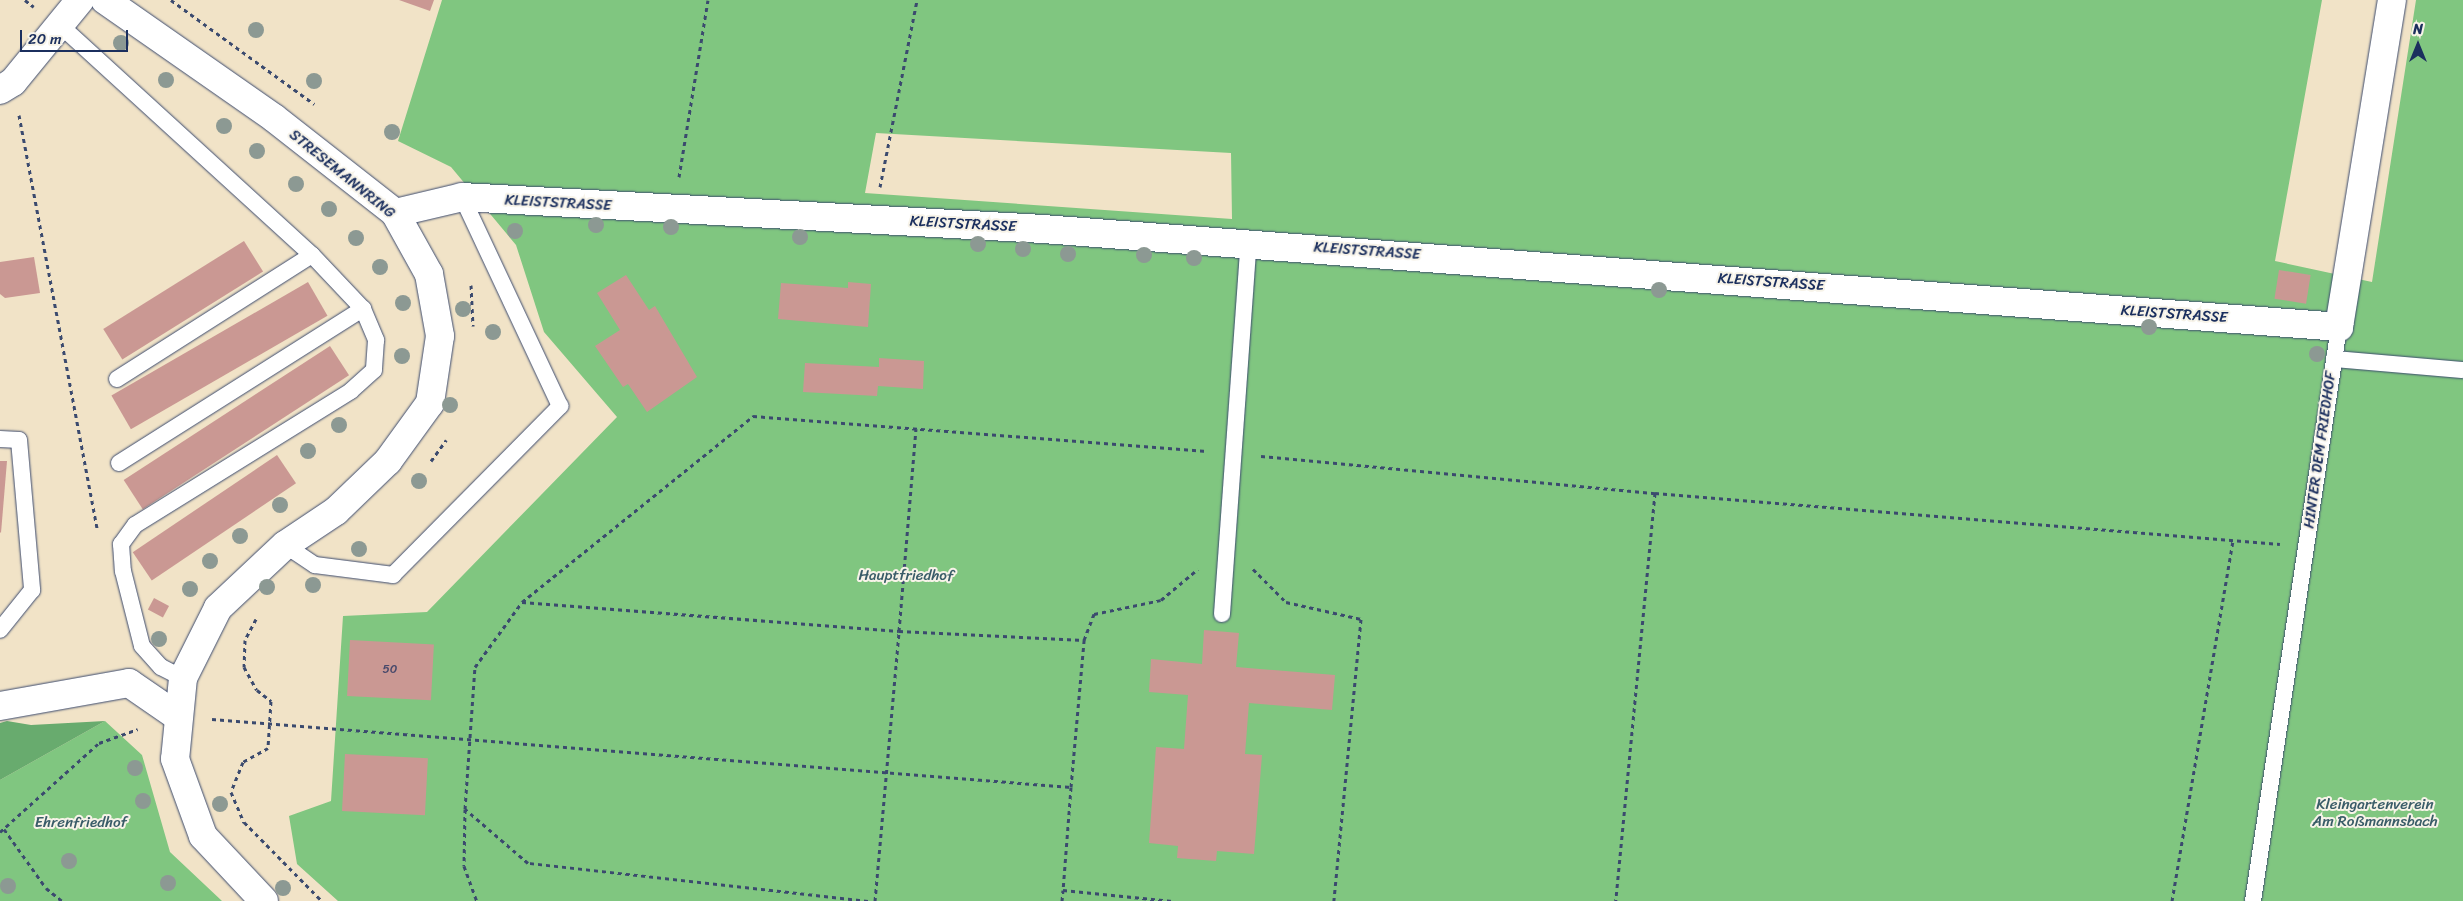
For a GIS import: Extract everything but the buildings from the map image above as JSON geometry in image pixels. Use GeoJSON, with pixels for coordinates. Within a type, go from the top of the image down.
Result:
{"type":"FeatureCollection","features":[{"type":"Feature","properties":{"kind":"street"},"geometry":{"type":"LineString","coordinates":[[6,86],[61,26],[80,0]]}},
{"type":"Feature","properties":{"kind":"street","name":"STRESEMANNRING"},"geometry":{"type":"LineString","coordinates":[[105,0],[274,118],[395,213],[430,274],[440,336],[430,403],[388,461],[336,511],[284,544],[218,608],[183,678],[177,716],[175,759],[204,836],[264,901]]}},
{"type":"Feature","properties":{"kind":"street","name":"HINTER DEM FRIEDHOF"},"geometry":{"type":"LineString","coordinates":[[2339,327],[2392,0]]}},
{"type":"Feature","properties":{"kind":"street","name":"KLEISTSTRASSE"},"geometry":{"type":"LineString","coordinates":[[395,213],[462,197],[874,219],[1249,241],[2339,327]]}},
{"type":"Feature","properties":{"kind":"street"},"geometry":{"type":"LineString","coordinates":[[0,706],[129,683],[177,716]]}},
{"type":"Feature","properties":{"kind":"lane"},"geometry":{"type":"LineString","coordinates":[[61,26],[312,254],[363,309],[376,340],[374,370],[351,391],[135,525],[121,544],[123,571],[142,646],[161,667],[183,678]]}},
{"type":"Feature","properties":{"kind":"lane"},"geometry":{"type":"LineString","coordinates":[[284,544],[315,565],[393,576],[560,406],[462,197]]}},
{"type":"Feature","properties":{"kind":"lane"},"geometry":{"type":"LineString","coordinates":[[1222,614],[1249,241]]}},
{"type":"Feature","properties":{"kind":"lane"},"geometry":{"type":"LineString","coordinates":[[117,379],[312,254]]}},
{"type":"Feature","properties":{"kind":"lane"},"geometry":{"type":"LineString","coordinates":[[119,463],[363,309]]}},
{"type":"Feature","properties":{"kind":"lane","name":"HINTER DEM FRIEDHOF"},"geometry":{"type":"LineString","coordinates":[[2253,901],[2339,327]]}},
{"type":"Feature","properties":{"kind":"lane"},"geometry":{"type":"LineString","coordinates":[[2334,359],[2463,370]]}},
{"type":"Feature","properties":{"kind":"lane"},"geometry":{"type":"LineString","coordinates":[[0,439],[19,440],[32,590],[0,630]]}},
{"type":"Feature","properties":{"kind":"path"},"geometry":{"type":"LineString","coordinates":[[674,208],[708,0]]}},
{"type":"Feature","properties":{"kind":"path"},"geometry":{"type":"LineString","coordinates":[[874,219],[917,0]]}},
{"type":"Feature","properties":{"kind":"path"},"geometry":{"type":"LineString","coordinates":[[6,86],[98,534]]}},
{"type":"Feature","properties":{"kind":"path"},"geometry":{"type":"LineString","coordinates":[[875,901],[916,429]]}},
{"type":"Feature","properties":{"kind":"path"},"geometry":{"type":"LineString","coordinates":[[1655,493],[2306,547]]}},
{"type":"Feature","properties":{"kind":"path"},"geometry":{"type":"LineString","coordinates":[[2172,901],[2233,540]]}},
{"type":"Feature","properties":{"kind":"path"},"geometry":{"type":"LineString","coordinates":[[1062,901],[1084,640],[1094,614],[1161,600],[1227,544],[1286,602],[1361,619],[1334,901]]}},
{"type":"Feature","properties":{"kind":"path"},"geometry":{"type":"LineString","coordinates":[[477,901],[464,866],[465,809],[475,667],[522,602],[898,632],[1084,640]]}},
{"type":"Feature","properties":{"kind":"path"},"geometry":{"type":"LineString","coordinates":[[0,832],[99,743],[177,716],[887,774],[1071,787]]}},
{"type":"Feature","properties":{"kind":"path"},"geometry":{"type":"LineString","coordinates":[[271,724],[268,748],[243,762],[231,792],[244,822],[322,901]]}},
{"type":"Feature","properties":{"kind":"path"},"geometry":{"type":"LineString","coordinates":[[465,809],[528,862],[868,901]]}},
{"type":"Feature","properties":{"kind":"path"},"geometry":{"type":"LineString","coordinates":[[4,829],[46,888],[62,901]]}},
{"type":"Feature","properties":{"kind":"path"},"geometry":{"type":"LineString","coordinates":[[1063,890],[1172,901]]}},
{"type":"Feature","properties":{"kind":"green space","name":"Hauptfriedhof"},"geometry":{"type":"Polygon","coordinates":[[[442,0],[2322,0],[2275,261],[2372,282],[2416,0],[2463,0],[2463,901],[338,901],[297,864],[289,816],[331,801],[343,616],[427,612],[617,417],[544,332],[516,245],[451,167],[398,141],[442,0]],[[876,133],[865,193],[1232,219],[1231,153],[876,133]]]}},
{"type":"Feature","properties":{"kind":"green space"},"geometry":{"type":"Polygon","coordinates":[[[7,721],[31,725],[105,721],[0,780],[0,723],[7,721]]]}},
{"type":"Feature","properties":{"kind":"green space","name":"Ehrenfriedhof"},"geometry":{"type":"Polygon","coordinates":[[[105,721],[142,755],[170,852],[222,901],[0,901],[0,780],[105,721]]]}},
{"type":"Feature","properties":{"kind":"park label","name":"Kleingartenverein Am Roßmannsbach"},"geometry":{"type":"Point","coordinates":[2375,812]}}]}
